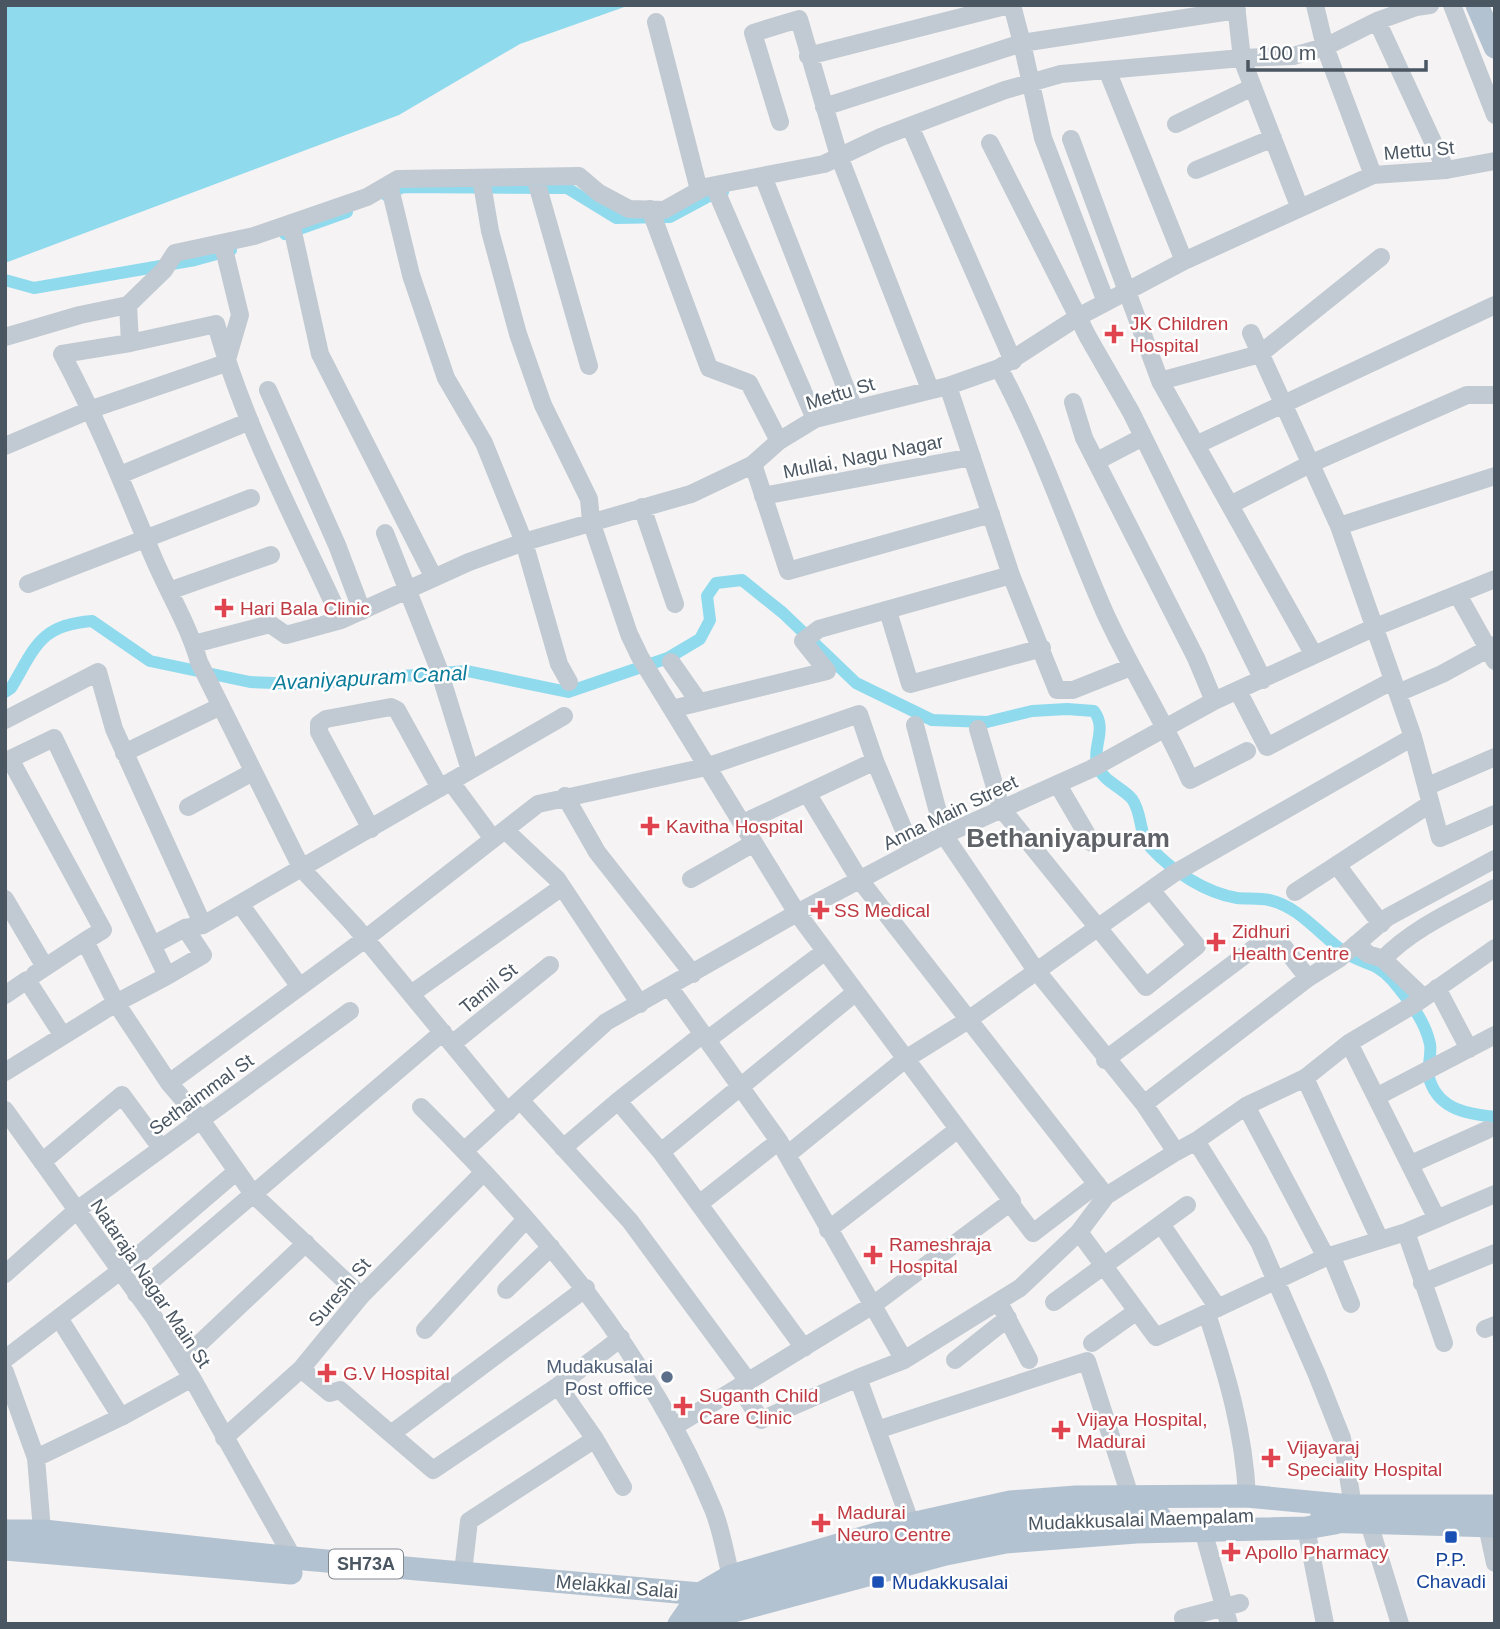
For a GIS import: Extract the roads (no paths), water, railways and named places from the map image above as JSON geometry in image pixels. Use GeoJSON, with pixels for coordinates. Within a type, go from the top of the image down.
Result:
{"type":"FeatureCollection","features":[{"type":"Feature","properties":{"kind":"main road"},"geometry":{"type":"LineString","coordinates":[[1478,7],[1495,47]]}},
{"type":"Feature","properties":{"kind":"main road"},"geometry":{"type":"LineString","coordinates":[[698,1615],[731,1576],[911,1524],[1010,1502],[1130,1496],[1247,1496],[1349,1516],[1492,1519]]}},
{"type":"Feature","properties":{"kind":"main road"},"geometry":{"type":"LineString","coordinates":[[698,1615],[946,1554],[1006,1542],[1203,1530],[1306,1528],[1349,1516]]}},
{"type":"Feature","properties":{"kind":"main road","name":"Mudakkusalai Maempalam"},"geometry":{"type":"LineString","coordinates":[[698,1615],[734,1592],[925,1542],[1041,1518],[1349,1516]]}},
{"type":"Feature","properties":{"kind":"main road","name":"Melakkal Salai"},"geometry":{"type":"LineString","coordinates":[[5,1531],[43,1542],[698,1615]]}},
{"type":"Feature","properties":{"kind":"main road","name":"Melakkal Salai"},"geometry":{"type":"LineString","coordinates":[[5,1549],[43,1542],[463,1572],[698,1615]]}},
{"type":"Feature","properties":{"kind":"street"},"geometry":{"type":"LineString","coordinates":[[808,56],[1010,5],[1022,43],[1043,138],[1106,302]]}},
{"type":"Feature","properties":{"kind":"street"},"geometry":{"type":"LineString","coordinates":[[1315,5],[1326,51],[1373,175]]}},
{"type":"Feature","properties":{"kind":"street"},"geometry":{"type":"LineString","coordinates":[[5,337],[128,305],[167,265],[175,253],[224,250],[292,229],[367,197],[391,190],[398,179],[537,184],[579,176],[599,192],[629,208],[652,215],[712,191],[841,160],[912,129],[1061,74],[1109,73],[1293,57],[1326,51],[1416,7],[1430,5]]}},
{"type":"Feature","properties":{"kind":"street"},"geometry":{"type":"LineString","coordinates":[[824,107],[1022,43],[1236,7],[1243,61],[1299,206]]}},
{"type":"Feature","properties":{"kind":"street"},"geometry":{"type":"LineString","coordinates":[[1453,9],[1495,115]]}},
{"type":"Feature","properties":{"kind":"street"},"geometry":{"type":"LineString","coordinates":[[780,122],[752,33],[799,19],[841,160],[930,390]]}},
{"type":"Feature","properties":{"kind":"street"},"geometry":{"type":"LineString","coordinates":[[656,22],[712,191],[815,419]]}},
{"type":"Feature","properties":{"kind":"street"},"geometry":{"type":"LineString","coordinates":[[1378,25],[1446,170]]}},
{"type":"Feature","properties":{"kind":"street"},"geometry":{"type":"LineString","coordinates":[[1109,73],[1184,261]]}},
{"type":"Feature","properties":{"kind":"street"},"geometry":{"type":"LineString","coordinates":[[1176,124],[1253,87]]}},
{"type":"Feature","properties":{"kind":"street"},"geometry":{"type":"LineString","coordinates":[[912,129],[1006,364],[1021,409],[1105,612],[1131,667],[1167,727],[1190,779],[1247,751]]}},
{"type":"Feature","properties":{"kind":"street"},"geometry":{"type":"LineString","coordinates":[[1196,170],[1273,138]]}},
{"type":"Feature","properties":{"kind":"street"},"geometry":{"type":"LineString","coordinates":[[1071,139],[1160,381],[1314,654]]}},
{"type":"Feature","properties":{"kind":"street"},"geometry":{"type":"LineString","coordinates":[[990,143],[1078,317],[1143,437],[1263,680]]}},
{"type":"Feature","properties":{"kind":"street","name":"Mettu St"},"geometry":{"type":"LineString","coordinates":[[194,644],[270,624],[286,635],[341,620],[406,593],[434,578],[524,542],[691,494],[753,464],[779,441],[815,419],[948,386],[1006,364],[1078,317],[1184,261],[1299,206],[1373,175],[1446,170],[1495,161]]}},
{"type":"Feature","properties":{"kind":"street"},"geometry":{"type":"LineString","coordinates":[[765,180],[854,409]]}},
{"type":"Feature","properties":{"kind":"street"},"geometry":{"type":"LineString","coordinates":[[482,184],[490,231],[518,334],[543,405],[589,499],[591,521],[629,634],[640,657],[797,913],[1033,1233],[1102,1190],[1196,1141],[1246,1106],[1305,1078],[1349,1043],[1421,999],[1495,948]]}},
{"type":"Feature","properties":{"kind":"street"},"geometry":{"type":"LineString","coordinates":[[537,184],[589,366]]}},
{"type":"Feature","properties":{"kind":"street"},"geometry":{"type":"LineString","coordinates":[[391,190],[411,275],[446,378],[484,443],[524,542],[559,664],[569,682]]}},
{"type":"Feature","properties":{"kind":"street"},"geometry":{"type":"LineString","coordinates":[[652,215],[709,368],[749,383],[779,441]]}},
{"type":"Feature","properties":{"kind":"street"},"geometry":{"type":"LineString","coordinates":[[292,229],[320,354],[434,578]]}},
{"type":"Feature","properties":{"kind":"street"},"geometry":{"type":"LineString","coordinates":[[224,250],[240,315],[226,362]]}},
{"type":"Feature","properties":{"kind":"street"},"geometry":{"type":"LineString","coordinates":[[1160,381],[1260,354],[1381,257]]}},
{"type":"Feature","properties":{"kind":"street"},"geometry":{"type":"LineString","coordinates":[[128,305],[130,343]]}},
{"type":"Feature","properties":{"kind":"street"},"geometry":{"type":"LineString","coordinates":[[1196,445],[1495,305]]}},
{"type":"Feature","properties":{"kind":"street"},"geometry":{"type":"LineString","coordinates":[[53,323],[61,354],[92,409],[200,663],[302,869],[448,1038],[515,1107],[563,1149],[630,1221],[744,1384],[761,1420],[905,1360],[1020,1288],[1079,1232],[1102,1190]]}},
{"type":"Feature","properties":{"kind":"street"},"geometry":{"type":"LineString","coordinates":[[61,354],[130,343],[216,324],[226,362],[250,421],[341,620]]}},
{"type":"Feature","properties":{"kind":"street"},"geometry":{"type":"LineString","coordinates":[[1251,333],[1339,526],[1413,737],[1440,838],[1495,814]]}},
{"type":"Feature","properties":{"kind":"street"},"geometry":{"type":"LineString","coordinates":[[5,446],[92,409],[226,362]]}},
{"type":"Feature","properties":{"kind":"street"},"geometry":{"type":"LineString","coordinates":[[948,386],[1011,575],[1057,690],[1073,690],[1131,667]]}},
{"type":"Feature","properties":{"kind":"street"},"geometry":{"type":"LineString","coordinates":[[268,390],[337,545],[362,611]]}},
{"type":"Feature","properties":{"kind":"street"},"geometry":{"type":"LineString","coordinates":[[1230,505],[1312,463],[1467,396],[1495,395]]}},
{"type":"Feature","properties":{"kind":"street"},"geometry":{"type":"LineString","coordinates":[[1073,402],[1084,438],[1214,701]]}},
{"type":"Feature","properties":{"kind":"street"},"geometry":{"type":"LineString","coordinates":[[120,475],[250,421]]}},
{"type":"Feature","properties":{"kind":"street"},"geometry":{"type":"LineString","coordinates":[[1097,461],[1143,437]]}},
{"type":"Feature","properties":{"kind":"street","name":"Mullai, Nagu Nagar"},"geometry":{"type":"LineString","coordinates":[[763,496],[972,457]]}},
{"type":"Feature","properties":{"kind":"street"},"geometry":{"type":"LineString","coordinates":[[753,464],[788,571],[991,514]]}},
{"type":"Feature","properties":{"kind":"street"},"geometry":{"type":"LineString","coordinates":[[1339,526],[1495,476]]}},
{"type":"Feature","properties":{"kind":"street"},"geometry":{"type":"LineString","coordinates":[[28,584],[251,498]]}},
{"type":"Feature","properties":{"kind":"street"},"geometry":{"type":"LineString","coordinates":[[642,508],[675,604]]}},
{"type":"Feature","properties":{"kind":"street"},"geometry":{"type":"LineString","coordinates":[[385,533],[440,676],[470,770]]}},
{"type":"Feature","properties":{"kind":"street"},"geometry":{"type":"LineString","coordinates":[[169,591],[271,555]]}},
{"type":"Feature","properties":{"kind":"street"},"geometry":{"type":"LineString","coordinates":[[672,709],[827,671],[803,641],[819,629],[1011,575]]}},
{"type":"Feature","properties":{"kind":"street","name":"Anna Main Street"},"geometry":{"type":"LineString","coordinates":[[464,1151],[606,1022],[670,988],[797,913],[944,835],[1096,766],[1214,701],[1373,628],[1495,579]]}},
{"type":"Feature","properties":{"kind":"street"},"geometry":{"type":"LineString","coordinates":[[1238,691],[1266,747],[1395,687],[1493,652],[1458,595]]}},
{"type":"Feature","properties":{"kind":"street"},"geometry":{"type":"LineString","coordinates":[[888,611],[910,684],[1042,648]]}},
{"type":"Feature","properties":{"kind":"street"},"geometry":{"type":"LineString","coordinates":[[671,662],[699,702]]}},
{"type":"Feature","properties":{"kind":"street"},"geometry":{"type":"LineString","coordinates":[[5,720],[98,671],[114,729],[203,925]]}},
{"type":"Feature","properties":{"kind":"street"},"geometry":{"type":"LineString","coordinates":[[124,753],[220,706]]}},
{"type":"Feature","properties":{"kind":"street"},"geometry":{"type":"LineString","coordinates":[[371,829],[319,732],[319,724],[326,719],[391,707],[397,710],[445,785],[562,887],[640,1004]]}},
{"type":"Feature","properties":{"kind":"street"},"geometry":{"type":"LineString","coordinates":[[169,1083],[365,939],[538,804],[706,767],[859,714],[874,761],[913,852]]}},
{"type":"Feature","properties":{"kind":"street"},"geometry":{"type":"LineString","coordinates":[[153,945],[185,928],[203,925],[564,716]]}},
{"type":"Feature","properties":{"kind":"street"},"geometry":{"type":"LineString","coordinates":[[915,725],[944,835],[1035,969],[1105,1060],[1144,1104],[1176,1152]]}},
{"type":"Feature","properties":{"kind":"street"},"geometry":{"type":"LineString","coordinates":[[978,729],[1001,808],[1146,987],[1197,946],[1151,890]]}},
{"type":"Feature","properties":{"kind":"street"},"geometry":{"type":"LineString","coordinates":[[699,1204],[783,1148],[904,1060],[968,1020],[1035,969],[1180,869],[1413,737]]}},
{"type":"Feature","properties":{"kind":"street"},"geometry":{"type":"LineString","coordinates":[[5,995],[103,930],[8,760],[54,738],[167,976]]}},
{"type":"Feature","properties":{"kind":"street"},"geometry":{"type":"LineString","coordinates":[[1295,892],[1337,865],[1429,795],[1495,758]]}},
{"type":"Feature","properties":{"kind":"street"},"geometry":{"type":"LineString","coordinates":[[743,823],[874,761]]}},
{"type":"Feature","properties":{"kind":"street"},"geometry":{"type":"LineString","coordinates":[[188,807],[253,772]]}},
{"type":"Feature","properties":{"kind":"street"},"geometry":{"type":"LineString","coordinates":[[1058,785],[1092,843]]}},
{"type":"Feature","properties":{"kind":"street"},"geometry":{"type":"LineString","coordinates":[[807,793],[859,879],[1102,1190]]}},
{"type":"Feature","properties":{"kind":"street"},"geometry":{"type":"LineString","coordinates":[[565,796],[597,852],[693,974]]}},
{"type":"Feature","properties":{"kind":"street"},"geometry":{"type":"LineString","coordinates":[[691,878],[754,843]]}},
{"type":"Feature","properties":{"kind":"street"},"geometry":{"type":"LineString","coordinates":[[1144,1104],[1381,924],[1495,859]]}},
{"type":"Feature","properties":{"kind":"street"},"geometry":{"type":"LineString","coordinates":[[1337,865],[1381,924]]}},
{"type":"Feature","properties":{"kind":"street"},"geometry":{"type":"LineString","coordinates":[[411,994],[562,887]]}},
{"type":"Feature","properties":{"kind":"street"},"geometry":{"type":"LineString","coordinates":[[1383,959],[1398,944],[1418,931],[1495,888]]}},
{"type":"Feature","properties":{"kind":"street"},"geometry":{"type":"LineString","coordinates":[[5,899],[45,967]]}},
{"type":"Feature","properties":{"kind":"street"},"geometry":{"type":"LineString","coordinates":[[240,904],[300,987]]}},
{"type":"Feature","properties":{"kind":"street"},"geometry":{"type":"LineString","coordinates":[[5,1072],[116,1003],[204,955],[185,928]]}},
{"type":"Feature","properties":{"kind":"street"},"geometry":{"type":"LineString","coordinates":[[1105,1060],[1269,937],[1276,937],[1285,946],[1308,978]]}},
{"type":"Feature","properties":{"kind":"street"},"geometry":{"type":"LineString","coordinates":[[85,941],[116,1003],[169,1083],[201,1119],[253,1194],[361,1296]]}},
{"type":"Feature","properties":{"kind":"street"},"geometry":{"type":"LineString","coordinates":[[1350,950],[1383,959],[1469,1049]]}},
{"type":"Feature","properties":{"kind":"street"},"geometry":{"type":"LineString","coordinates":[[563,1149],[618,1101],[824,952]]}},
{"type":"Feature","properties":{"kind":"street","name":"Tamil St"},"geometry":{"type":"LineString","coordinates":[[136,1294],[253,1194],[448,1038],[550,965]]}},
{"type":"Feature","properties":{"kind":"street"},"geometry":{"type":"LineString","coordinates":[[27,981],[63,1036]]}},
{"type":"Feature","properties":{"kind":"street"},"geometry":{"type":"LineString","coordinates":[[670,988],[783,1148],[905,1360]]}},
{"type":"Feature","properties":{"kind":"street"},"geometry":{"type":"LineString","coordinates":[[661,1152],[856,992]]}},
{"type":"Feature","properties":{"kind":"street","name":"Sethaimmal St"},"geometry":{"type":"LineString","coordinates":[[5,1274],[77,1210],[350,1011]]}},
{"type":"Feature","properties":{"kind":"street"},"geometry":{"type":"LineString","coordinates":[[1378,1096],[1495,1035]]}},
{"type":"Feature","properties":{"kind":"street"},"geometry":{"type":"LineString","coordinates":[[1349,1043],[1378,1096],[1437,1219]]}},
{"type":"Feature","properties":{"kind":"street"},"geometry":{"type":"LineString","coordinates":[[1305,1078],[1380,1240]]}},
{"type":"Feature","properties":{"kind":"street"},"geometry":{"type":"LineString","coordinates":[[42,1162],[122,1095],[161,1148]]}},
{"type":"Feature","properties":{"kind":"street"},"geometry":{"type":"LineString","coordinates":[[618,1101],[661,1152],[804,1348]]}},
{"type":"Feature","properties":{"kind":"street"},"geometry":{"type":"LineString","coordinates":[[1246,1106],[1328,1256],[1351,1304]]}},
{"type":"Feature","properties":{"kind":"street"},"geometry":{"type":"LineString","coordinates":[[421,1107],[551,1247],[586,1288],[621,1338],[675,1426],[714,1512],[731,1576]]}},
{"type":"Feature","properties":{"kind":"street","name":"Nataraja Nagar Main St"},"geometry":{"type":"LineString","coordinates":[[5,1110],[120,1271],[192,1378],[293,1559]]}},
{"type":"Feature","properties":{"kind":"street"},"geometry":{"type":"LineString","coordinates":[[828,1230],[957,1130]]}},
{"type":"Feature","properties":{"kind":"street"},"geometry":{"type":"LineString","coordinates":[[1411,1164],[1487,1130]]}},
{"type":"Feature","properties":{"kind":"street"},"geometry":{"type":"LineString","coordinates":[[1196,1141],[1259,1242],[1342,1438],[1349,1516],[1400,1624]]}},
{"type":"Feature","properties":{"kind":"street"},"geometry":{"type":"LineString","coordinates":[[5,1359],[120,1271],[237,1171]]}},
{"type":"Feature","properties":{"kind":"street","name":"Suresh St"},"geometry":{"type":"LineString","coordinates":[[224,1438],[301,1369],[361,1296],[484,1172]]}},
{"type":"Feature","properties":{"kind":"street"},"geometry":{"type":"LineString","coordinates":[[1079,1232],[1156,1337],[1328,1256],[1406,1232],[1495,1194]]}},
{"type":"Feature","properties":{"kind":"street"},"geometry":{"type":"LineString","coordinates":[[675,1426],[873,1305],[1010,1203]]}},
{"type":"Feature","properties":{"kind":"street"},"geometry":{"type":"LineString","coordinates":[[1054,1302],[1187,1205]]}},
{"type":"Feature","properties":{"kind":"street"},"geometry":{"type":"LineString","coordinates":[[425,1330],[526,1219]]}},
{"type":"Feature","properties":{"kind":"street"},"geometry":{"type":"LineString","coordinates":[[1161,1224],[1212,1311],[1232,1390],[1245,1458],[1247,1496]]}},
{"type":"Feature","properties":{"kind":"street"},"geometry":{"type":"LineString","coordinates":[[1406,1232],[1444,1343]]}},
{"type":"Feature","properties":{"kind":"street"},"geometry":{"type":"LineString","coordinates":[[181,1361],[306,1243]]}},
{"type":"Feature","properties":{"kind":"street"},"geometry":{"type":"LineString","coordinates":[[506,1290],[551,1247]]}},
{"type":"Feature","properties":{"kind":"street"},"geometry":{"type":"LineString","coordinates":[[1422,1283],[1495,1253]]}},
{"type":"Feature","properties":{"kind":"street"},"geometry":{"type":"LineString","coordinates":[[391,1434],[586,1288]]}},
{"type":"Feature","properties":{"kind":"street"},"geometry":{"type":"LineString","coordinates":[[999,1301],[1029,1360]]}},
{"type":"Feature","properties":{"kind":"street"},"geometry":{"type":"LineString","coordinates":[[1092,1343],[1137,1311]]}},
{"type":"Feature","properties":{"kind":"street"},"geometry":{"type":"LineString","coordinates":[[58,1318],[121,1416]]}},
{"type":"Feature","properties":{"kind":"street"},"geometry":{"type":"LineString","coordinates":[[956,1360],[1008,1318]]}},
{"type":"Feature","properties":{"kind":"street"},"geometry":{"type":"LineString","coordinates":[[301,1369],[330,1393],[340,1390],[433,1470],[558,1386],[621,1338]]}},
{"type":"Feature","properties":{"kind":"street"},"geometry":{"type":"LineString","coordinates":[[877,1430],[1087,1361],[1130,1496]]}},
{"type":"Feature","properties":{"kind":"street"},"geometry":{"type":"LineString","coordinates":[[5,1372],[36,1458],[43,1542]]}},
{"type":"Feature","properties":{"kind":"street"},"geometry":{"type":"LineString","coordinates":[[36,1458],[192,1378]]}},
{"type":"Feature","properties":{"kind":"street"},"geometry":{"type":"LineString","coordinates":[[858,1378],[911,1524]]}},
{"type":"Feature","properties":{"kind":"street"},"geometry":{"type":"LineString","coordinates":[[558,1386],[595,1439],[623,1487]]}},
{"type":"Feature","properties":{"kind":"street"},"geometry":{"type":"LineString","coordinates":[[463,1572],[469,1521],[595,1439]]}},
{"type":"Feature","properties":{"kind":"street"},"geometry":{"type":"LineString","coordinates":[[1492,1519],[1495,1563]]}},
{"type":"Feature","properties":{"kind":"street"},"geometry":{"type":"LineString","coordinates":[[1306,1528],[1325,1624]]}},
{"type":"Feature","properties":{"kind":"street"},"geometry":{"type":"LineString","coordinates":[[1183,1619],[1231,1611],[1203,1530]]}},
{"type":"Feature","properties":{"kind":"water"},"geometry":{"type":"Polygon","coordinates":[[[5,5],[630,5],[520,44],[399,115],[5,263],[5,5]]]}},
{"type":"Feature","properties":{"kind":"waterway"},"geometry":{"type":"LineString","coordinates":[[386,195],[403,187],[567,188],[616,218],[670,217],[711,195],[723,192]]}},
{"type":"Feature","properties":{"kind":"waterway"},"geometry":{"type":"LineString","coordinates":[[285,234],[347,212]]}},
{"type":"Feature","properties":{"kind":"waterway"},"geometry":{"type":"LineString","coordinates":[[5,280],[34,288],[195,260],[231,250]]}},
{"type":"Feature","properties":{"kind":"waterway","name":"Avaniyapuram Canal"},"geometry":{"type":"LineString","coordinates":[[5,692],[11,688],[41,640],[61,627],[92,621],[150,661],[250,682],[301,684],[467,671],[568,692],[668,658],[700,639],[710,620],[707,596],[716,583],[742,580],[783,613],[856,683],[932,720],[987,722],[1032,711],[1094,711],[1100,725],[1096,752],[1098,767],[1104,776],[1132,799],[1138,811],[1144,837],[1151,848],[1179,873],[1213,891],[1237,898],[1269,900],[1291,909],[1347,954],[1380,969],[1404,994],[1424,1026],[1430,1044],[1429,1077],[1435,1091],[1456,1109],[1495,1117]]}},
{"type":"Feature","properties":{"kind":"place","name":"JK Children Hospital"},"geometry":{"type":"Point","coordinates":[1114,334]}},
{"type":"Feature","properties":{"kind":"place","name":"Hari Bala Clinic"},"geometry":{"type":"Point","coordinates":[224,608]}},
{"type":"Feature","properties":{"kind":"place","name":"Kavitha Hospital"},"geometry":{"type":"Point","coordinates":[650,826]}},
{"type":"Feature","properties":{"kind":"place","name":"SS Medical"},"geometry":{"type":"Point","coordinates":[820,910]}},
{"type":"Feature","properties":{"kind":"place","name":"Zidhuri Health Centre"},"geometry":{"type":"Point","coordinates":[1216,942]}},
{"type":"Feature","properties":{"kind":"place","name":"Rameshraja Hospital"},"geometry":{"type":"Point","coordinates":[873,1255]}},
{"type":"Feature","properties":{"kind":"place","name":"G.V Hospital"},"geometry":{"type":"Point","coordinates":[327,1373]}},
{"type":"Feature","properties":{"kind":"place","name":"Mudakusalai Post office"},"geometry":{"type":"Point","coordinates":[667,1377]}},
{"type":"Feature","properties":{"kind":"place","name":"Suganth Child Care Clinic"},"geometry":{"type":"Point","coordinates":[683,1406]}},
{"type":"Feature","properties":{"kind":"place","name":"Vijaya Hospital, Madurai"},"geometry":{"type":"Point","coordinates":[1061,1430]}},
{"type":"Feature","properties":{"kind":"place","name":"Vijayaraj Speciality Hospital"},"geometry":{"type":"Point","coordinates":[1271,1458]}},
{"type":"Feature","properties":{"kind":"place","name":"Madurai Neuro Centre"},"geometry":{"type":"Point","coordinates":[821,1523]}},
{"type":"Feature","properties":{"kind":"place","name":"P.P. Chavadi"},"geometry":{"type":"Point","coordinates":[1451,1537]}},
{"type":"Feature","properties":{"kind":"place","name":"Apollo Pharmacy"},"geometry":{"type":"Point","coordinates":[1231,1552]}},
{"type":"Feature","properties":{"kind":"place","name":"Mudakkusalai"},"geometry":{"type":"Point","coordinates":[878,1582]}},
{"type":"Feature","properties":{"kind":"district","name":"Bethaniyapuram"},"geometry":{"type":"Point","coordinates":[1068,838]}}]}
